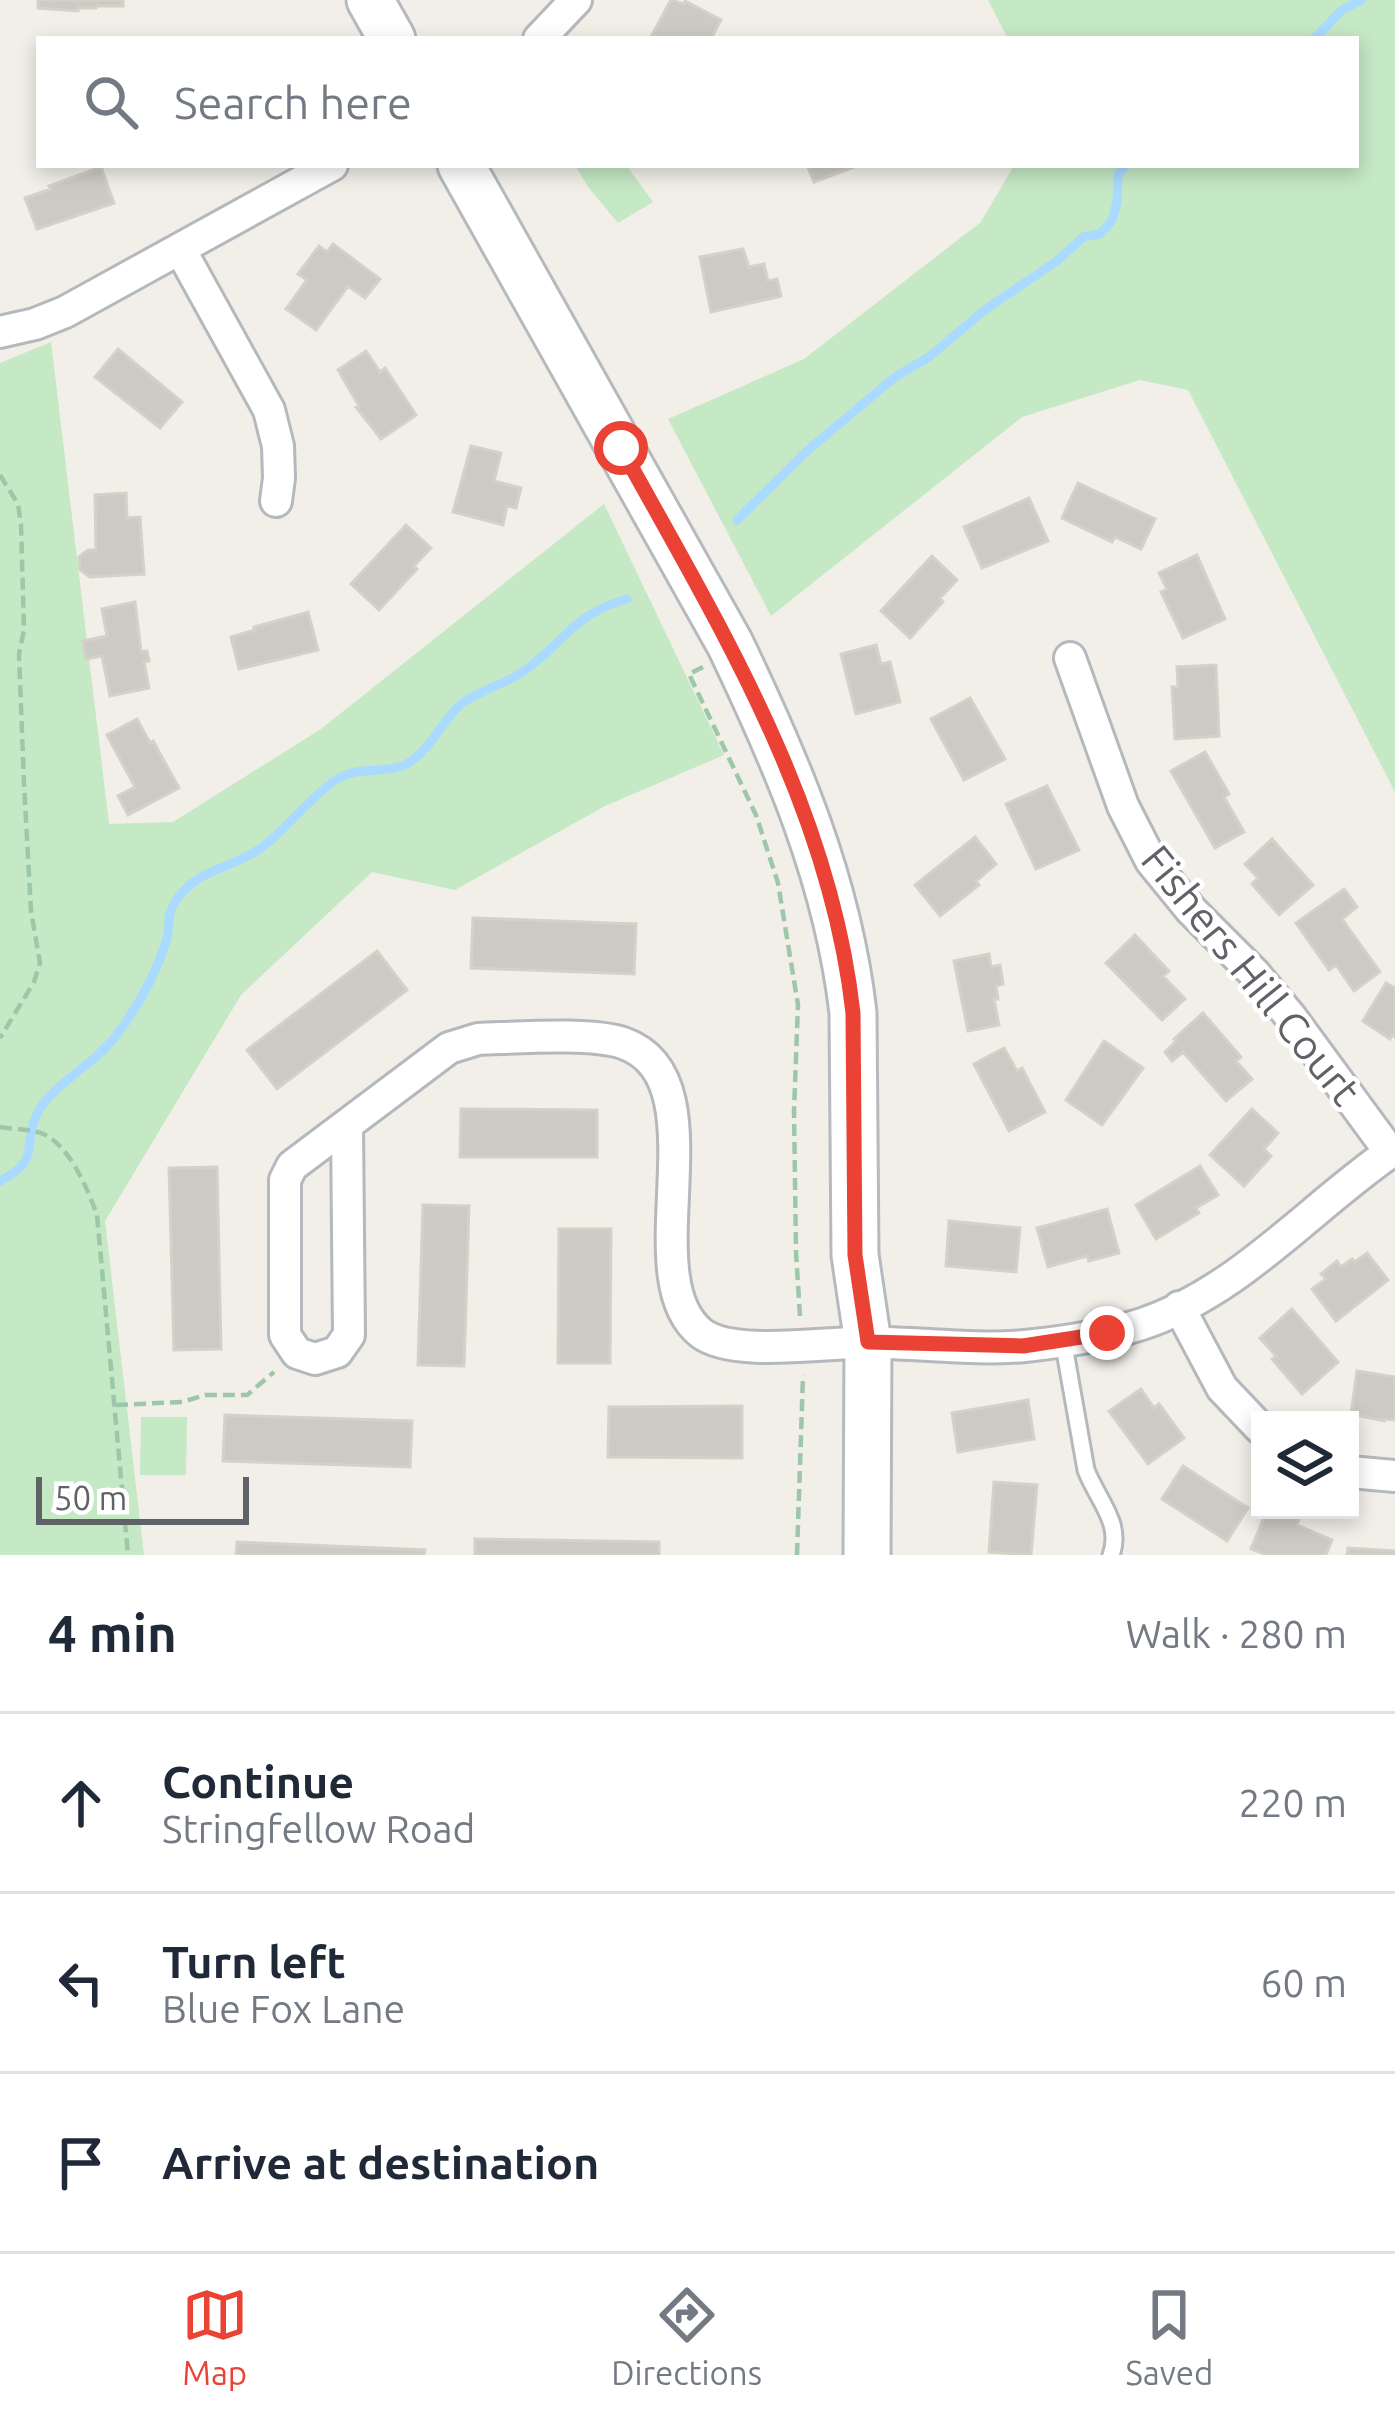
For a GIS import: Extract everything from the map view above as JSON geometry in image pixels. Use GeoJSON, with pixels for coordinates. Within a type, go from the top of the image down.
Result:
{"type":"FeatureCollection","features":[{"type":"Feature","properties":{"kind":"main road"},"geometry":{"type":"LineString","coordinates":[[370,0],[390,36]]}},
{"type":"Feature","properties":{"kind":"main road"},"geometry":{"type":"LineString","coordinates":[[463,168],[734,652],[811,826],[830,888],[853,1013],[855,1255],[868,1342],[867,1555]]}},
{"type":"Feature","properties":{"kind":"street"},"geometry":{"type":"LineString","coordinates":[[541,36],[576,0]]}},
{"type":"Feature","properties":{"kind":"street"},"geometry":{"type":"LineString","coordinates":[[0,332],[65,312],[327,168]]}},
{"type":"Feature","properties":{"kind":"street"},"geometry":{"type":"LineString","coordinates":[[180,249],[269,410],[278,446],[276,501]]}},
{"type":"Feature","properties":{"kind":"street","name":"Fishers Hill Court"},"geometry":{"type":"LineString","coordinates":[[1070,658],[1124,806],[1151,861],[1279,1002],[1393,1150]]}},
{"type":"Feature","properties":{"kind":"street"},"geometry":{"type":"LineString","coordinates":[[346,1127],[349,1335],[337,1352],[315,1358],[297,1353],[285,1336],[284,1180],[292,1166],[464,1041],[603,1038],[627,1045],[651,1061],[665,1081],[672,1108],[674,1277],[683,1310],[701,1333],[732,1347],[868,1342],[1023,1346],[1142,1324],[1242,1268],[1393,1150]]}},
{"type":"Feature","properties":{"kind":"street"},"geometry":{"type":"LineString","coordinates":[[1179,1307],[1222,1388],[1251,1419]]}},
{"type":"Feature","properties":{"kind":"street"},"geometry":{"type":"LineString","coordinates":[[1359,1473],[1395,1476]]}},
{"type":"Feature","properties":{"kind":"lane"},"geometry":{"type":"LineString","coordinates":[[1064,1340],[1086,1470],[1113,1523],[1116,1539],[1111,1555]]}},
{"type":"Feature","properties":{"kind":"path"},"geometry":{"type":"LineString","coordinates":[[0,475],[18,504],[20,524],[24,784],[40,963],[34,982],[0,1038]]}},
{"type":"Feature","properties":{"kind":"path"},"geometry":{"type":"LineString","coordinates":[[734,652],[688,674],[756,815],[778,883],[798,1005],[794,1111],[802,1345],[797,1555]]}},
{"type":"Feature","properties":{"kind":"path"},"geometry":{"type":"LineString","coordinates":[[0,1127],[38,1132],[54,1141],[85,1182],[98,1215],[128,1555]]}},
{"type":"Feature","properties":{"kind":"path"},"geometry":{"type":"LineString","coordinates":[[116,1405],[182,1402],[206,1394],[247,1395],[297,1353]]}},
{"type":"Feature","properties":{"kind":"green space"},"geometry":{"type":"Polygon","coordinates":[[[988,0],[1395,0],[1395,792],[1188,390],[1140,380],[1022,417],[771,616],[668,419],[804,359],[981,222],[1012,168],[1359,168],[1359,36],[1006,36],[988,0]]]}},
{"type":"Feature","properties":{"kind":"green space"},"geometry":{"type":"Polygon","coordinates":[[[577,168],[628,168],[653,202],[618,223],[577,168]]]}},
{"type":"Feature","properties":{"kind":"green space"},"geometry":{"type":"Polygon","coordinates":[[[51,342],[109,824],[173,822],[321,729],[604,504],[724,755],[605,806],[455,890],[372,872],[241,995],[105,1221],[144,1555],[0,1555],[0,363],[51,342]]]}},
{"type":"Feature","properties":{"kind":"green space"},"geometry":{"type":"Polygon","coordinates":[[[141,1417],[187,1417],[186,1475],[140,1475],[141,1417]]]}},
{"type":"Feature","properties":{"kind":"building"},"geometry":{"type":"Polygon","coordinates":[[[38,0],[123,0],[123,6],[78,11],[38,8],[38,0]]]}},
{"type":"Feature","properties":{"kind":"building"},"geometry":{"type":"Polygon","coordinates":[[[671,0],[685,1],[721,20],[713,36],[652,35],[671,0]]]}},
{"type":"Feature","properties":{"kind":"building"},"geometry":{"type":"Polygon","coordinates":[[[101,168],[114,203],[37,229],[25,198],[51,189],[49,186],[101,168]]]}},
{"type":"Feature","properties":{"kind":"building"},"geometry":{"type":"Polygon","coordinates":[[[808,168],[851,168],[814,182],[808,168]]]}},
{"type":"Feature","properties":{"kind":"building"},"geometry":{"type":"Polygon","coordinates":[[[333,244],[380,279],[365,298],[348,286],[316,330],[286,309],[307,280],[298,274],[319,246],[327,252],[333,244]]]}},
{"type":"Feature","properties":{"kind":"building"},"geometry":{"type":"Polygon","coordinates":[[[743,249],[749,267],[764,264],[768,281],[777,279],[781,296],[711,312],[700,257],[743,249]]]}},
{"type":"Feature","properties":{"kind":"building"},"geometry":{"type":"Polygon","coordinates":[[[118,349],[182,402],[160,428],[95,377],[118,349]]]}},
{"type":"Feature","properties":{"kind":"building"},"geometry":{"type":"Polygon","coordinates":[[[366,351],[380,372],[385,368],[416,415],[381,439],[356,407],[338,370],[366,351]]]}},
{"type":"Feature","properties":{"kind":"building"},"geometry":{"type":"Polygon","coordinates":[[[471,446],[501,453],[494,481],[521,488],[516,508],[507,506],[503,525],[453,512],[471,446]]]}},
{"type":"Feature","properties":{"kind":"building"},"geometry":{"type":"Polygon","coordinates":[[[1078,483],[1155,519],[1141,549],[1115,537],[1112,542],[1062,518],[1078,483]]]}},
{"type":"Feature","properties":{"kind":"building"},"geometry":{"type":"Polygon","coordinates":[[[126,493],[127,518],[140,517],[144,574],[90,577],[80,570],[79,557],[96,550],[95,495],[126,493]]]}},
{"type":"Feature","properties":{"kind":"building"},"geometry":{"type":"Polygon","coordinates":[[[1029,498],[1048,541],[982,568],[964,527],[1029,498]]]}},
{"type":"Feature","properties":{"kind":"building"},"geometry":{"type":"Polygon","coordinates":[[[406,525],[431,548],[379,610],[351,584],[406,525]]]}},
{"type":"Feature","properties":{"kind":"building"},"geometry":{"type":"Polygon","coordinates":[[[1197,555],[1225,619],[1183,638],[1161,592],[1167,589],[1159,573],[1197,555]]]}},
{"type":"Feature","properties":{"kind":"building"},"geometry":{"type":"Polygon","coordinates":[[[932,556],[957,580],[910,638],[881,611],[932,556]]]}},
{"type":"Feature","properties":{"kind":"building"},"geometry":{"type":"Polygon","coordinates":[[[135,602],[141,652],[147,651],[149,661],[144,662],[149,688],[110,696],[102,656],[86,659],[83,641],[107,636],[102,609],[135,602]]]}},
{"type":"Feature","properties":{"kind":"building"},"geometry":{"type":"Polygon","coordinates":[[[308,612],[318,650],[239,669],[231,637],[308,612]]]}},
{"type":"Feature","properties":{"kind":"building"},"geometry":{"type":"Polygon","coordinates":[[[876,645],[881,664],[890,662],[900,702],[856,714],[841,654],[876,645]]]}},
{"type":"Feature","properties":{"kind":"building"},"geometry":{"type":"Polygon","coordinates":[[[1216,665],[1219,736],[1175,739],[1172,687],[1178,687],[1177,667],[1216,665]]]}},
{"type":"Feature","properties":{"kind":"building"},"geometry":{"type":"Polygon","coordinates":[[[970,698],[1005,759],[964,780],[931,719],[970,698]]]}},
{"type":"Feature","properties":{"kind":"building"},"geometry":{"type":"Polygon","coordinates":[[[137,719],[179,788],[128,815],[118,796],[135,787],[107,735],[137,719]]]}},
{"type":"Feature","properties":{"kind":"building"},"geometry":{"type":"Polygon","coordinates":[[[1205,752],[1244,832],[1215,848],[1171,771],[1205,752]]]}},
{"type":"Feature","properties":{"kind":"building"},"geometry":{"type":"Polygon","coordinates":[[[1047,786],[1079,850],[1036,869],[1006,804],[1047,786]]]}},
{"type":"Feature","properties":{"kind":"building"},"geometry":{"type":"Polygon","coordinates":[[[975,837],[996,864],[976,881],[979,885],[940,916],[915,885],[975,837]]]}},
{"type":"Feature","properties":{"kind":"building"},"geometry":{"type":"Polygon","coordinates":[[[1272,839],[1313,885],[1279,915],[1252,884],[1258,878],[1245,864],[1272,839]]]}},
{"type":"Feature","properties":{"kind":"building"},"geometry":{"type":"Polygon","coordinates":[[[1344,889],[1357,907],[1342,919],[1380,972],[1354,991],[1336,965],[1329,970],[1296,923],[1344,889]]]}},
{"type":"Feature","properties":{"kind":"building"},"geometry":{"type":"Polygon","coordinates":[[[473,918],[636,924],[634,974],[471,968],[473,918]]]}},
{"type":"Feature","properties":{"kind":"building"},"geometry":{"type":"Polygon","coordinates":[[[1135,935],[1169,971],[1163,976],[1185,999],[1162,1020],[1106,963],[1135,935]]]}},
{"type":"Feature","properties":{"kind":"building"},"geometry":{"type":"Polygon","coordinates":[[[377,951],[407,990],[277,1089],[247,1050],[377,951]]]}},
{"type":"Feature","properties":{"kind":"building"},"geometry":{"type":"Polygon","coordinates":[[[989,954],[991,967],[1000,965],[1003,984],[996,986],[998,999],[994,999],[999,1025],[968,1031],[954,961],[989,954]]]}},
{"type":"Feature","properties":{"kind":"building"},"geometry":{"type":"Polygon","coordinates":[[[1386,983],[1395,988],[1395,1037],[1390,1039],[1363,1021],[1386,983]]]}},
{"type":"Feature","properties":{"kind":"building"},"geometry":{"type":"Polygon","coordinates":[[[1203,1013],[1241,1057],[1236,1061],[1252,1079],[1226,1101],[1183,1052],[1172,1061],[1165,1052],[1203,1013]]]}},
{"type":"Feature","properties":{"kind":"building"},"geometry":{"type":"Polygon","coordinates":[[[1104,1041],[1143,1068],[1102,1125],[1066,1100],[1104,1041]]]}},
{"type":"Feature","properties":{"kind":"building"},"geometry":{"type":"Polygon","coordinates":[[[1004,1048],[1017,1071],[1022,1068],[1045,1112],[1009,1131],[974,1064],[1004,1048]]]}},
{"type":"Feature","properties":{"kind":"building"},"geometry":{"type":"Polygon","coordinates":[[[461,1109],[597,1110],[597,1157],[460,1157],[461,1109]]]}},
{"type":"Feature","properties":{"kind":"building"},"geometry":{"type":"Polygon","coordinates":[[[1252,1109],[1278,1133],[1264,1149],[1271,1156],[1244,1186],[1210,1155],[1252,1109]]]}},
{"type":"Feature","properties":{"kind":"building"},"geometry":{"type":"Polygon","coordinates":[[[1200,1166],[1218,1195],[1196,1208],[1199,1213],[1156,1239],[1136,1205],[1200,1166]]]}},
{"type":"Feature","properties":{"kind":"building"},"geometry":{"type":"Polygon","coordinates":[[[217,1167],[221,1349],[174,1350],[169,1168],[217,1167]]]}},
{"type":"Feature","properties":{"kind":"building"},"geometry":{"type":"Polygon","coordinates":[[[423,1205],[469,1206],[464,1366],[418,1365],[423,1205]]]}},
{"type":"Feature","properties":{"kind":"building"},"geometry":{"type":"Polygon","coordinates":[[[1107,1209],[1119,1253],[1048,1267],[1037,1228],[1107,1209]]]}},
{"type":"Feature","properties":{"kind":"building"},"geometry":{"type":"Polygon","coordinates":[[[949,1221],[1020,1228],[1016,1272],[946,1266],[949,1221]]]}},
{"type":"Feature","properties":{"kind":"building"},"geometry":{"type":"Polygon","coordinates":[[[559,1229],[611,1229],[610,1363],[558,1363],[559,1229]]]}},
{"type":"Feature","properties":{"kind":"building"},"geometry":{"type":"Polygon","coordinates":[[[1367,1253],[1388,1280],[1336,1321],[1312,1289],[1326,1279],[1321,1274],[1337,1261],[1341,1267],[1367,1253]]]}},
{"type":"Feature","properties":{"kind":"building"},"geometry":{"type":"Polygon","coordinates":[[[1292,1309],[1338,1362],[1302,1394],[1260,1338],[1292,1309]]]}},
{"type":"Feature","properties":{"kind":"building"},"geometry":{"type":"Polygon","coordinates":[[[1357,1371],[1395,1377],[1395,1420],[1351,1411],[1357,1371]]]}},
{"type":"Feature","properties":{"kind":"building"},"geometry":{"type":"Polygon","coordinates":[[[1141,1389],[1154,1408],[1159,1404],[1184,1438],[1148,1464],[1109,1411],[1141,1389]]]}},
{"type":"Feature","properties":{"kind":"building"},"geometry":{"type":"Polygon","coordinates":[[[1028,1400],[1034,1439],[958,1452],[952,1413],[1028,1400]]]}},
{"type":"Feature","properties":{"kind":"building"},"geometry":{"type":"Polygon","coordinates":[[[742,1406],[742,1458],[608,1457],[609,1407],[742,1406]]]}},
{"type":"Feature","properties":{"kind":"building"},"geometry":{"type":"Polygon","coordinates":[[[225,1415],[412,1421],[410,1467],[223,1461],[225,1415]]]}},
{"type":"Feature","properties":{"kind":"building"},"geometry":{"type":"Polygon","coordinates":[[[1183,1466],[1248,1508],[1227,1541],[1162,1499],[1183,1466]]]}},
{"type":"Feature","properties":{"kind":"building"},"geometry":{"type":"Polygon","coordinates":[[[994,1482],[1037,1485],[1031,1555],[989,1552],[994,1482]]]}},
{"type":"Feature","properties":{"kind":"building"},"geometry":{"type":"Polygon","coordinates":[[[1263,1519],[1299,1519],[1297,1525],[1332,1540],[1326,1555],[1267,1555],[1251,1549],[1263,1519]]]}},
{"type":"Feature","properties":{"kind":"building"},"geometry":{"type":"Polygon","coordinates":[[[475,1539],[659,1542],[659,1555],[475,1555],[475,1539]]]}},
{"type":"Feature","properties":{"kind":"building"},"geometry":{"type":"Polygon","coordinates":[[[237,1542],[425,1550],[424,1555],[236,1555],[237,1542]]]}},
{"type":"Feature","properties":{"kind":"building"},"geometry":{"type":"Polygon","coordinates":[[[1348,1548],[1395,1551],[1395,1555],[1347,1555],[1348,1548]]]}},
{"type":"Feature","properties":{"kind":"waterway"},"geometry":{"type":"LineString","coordinates":[[1317,36],[1342,10],[1361,0]]}},
{"type":"Feature","properties":{"kind":"waterway"},"geometry":{"type":"LineString","coordinates":[[737,520],[807,451],[895,377],[929,357],[1083,237],[1100,234],[1112,221],[1118,175],[1124,168]]}},
{"type":"Feature","properties":{"kind":"waterway"},"geometry":{"type":"LineString","coordinates":[[0,1181],[26,1159],[44,1103],[105,1048],[130,1016],[166,942],[171,910],[185,889],[261,848],[343,776],[413,760],[460,705],[524,671],[594,613],[627,599]]}},
{"type":"Feature","properties":{"kind":"route"},"geometry":{"type":"LineString","coordinates":[[621,448],[769,724],[811,826],[830,888],[853,1013],[855,1255],[868,1342],[1023,1346],[1107,1333]]}}]}
